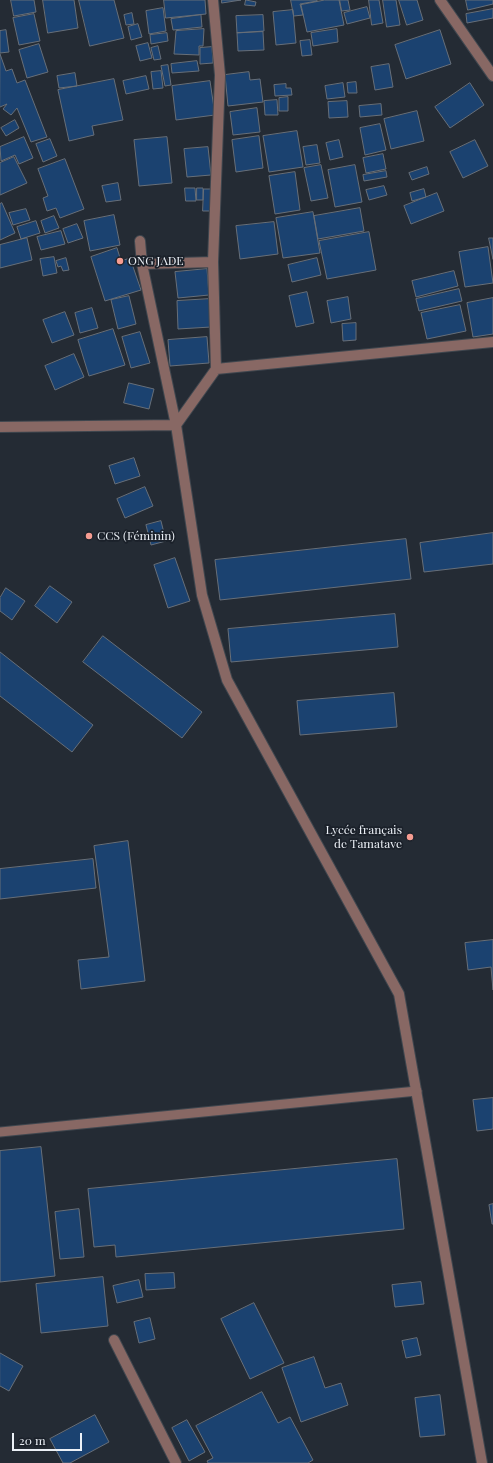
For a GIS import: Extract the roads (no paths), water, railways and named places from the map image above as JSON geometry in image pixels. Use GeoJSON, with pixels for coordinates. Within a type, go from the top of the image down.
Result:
{"type":"FeatureCollection","features":[{"type":"Feature","properties":{"kind":"street"},"geometry":{"type":"LineString","coordinates":[[176,425],[216,369],[213,262],[220,75],[212,0]]}},
{"type":"Feature","properties":{"kind":"street"},"geometry":{"type":"LineString","coordinates":[[440,0],[493,76]]}},
{"type":"Feature","properties":{"kind":"street"},"geometry":{"type":"LineString","coordinates":[[140,241],[142,264],[176,425],[202,596],[227,680],[399,994],[482,1463]]}},
{"type":"Feature","properties":{"kind":"street"},"geometry":{"type":"LineString","coordinates":[[142,264],[213,262]]}},
{"type":"Feature","properties":{"kind":"street"},"geometry":{"type":"LineString","coordinates":[[216,369],[493,342]]}},
{"type":"Feature","properties":{"kind":"street"},"geometry":{"type":"LineString","coordinates":[[0,427],[176,425]]}},
{"type":"Feature","properties":{"kind":"street"},"geometry":{"type":"LineString","coordinates":[[114,1340],[176,1463]]}},
{"type":"Feature","properties":{"kind":"lane"},"geometry":{"type":"LineString","coordinates":[[0,1132],[417,1092]]}},
{"type":"Feature","properties":{"kind":"place","name":"ONG JADE"},"geometry":{"type":"Point","coordinates":[120,261]}},
{"type":"Feature","properties":{"kind":"place","name":"CCS (Féminin)"},"geometry":{"type":"Point","coordinates":[89,536]}},
{"type":"Feature","properties":{"kind":"place","name":"Lycée français de Tamatave"},"geometry":{"type":"Point","coordinates":[410,837]}}]}
